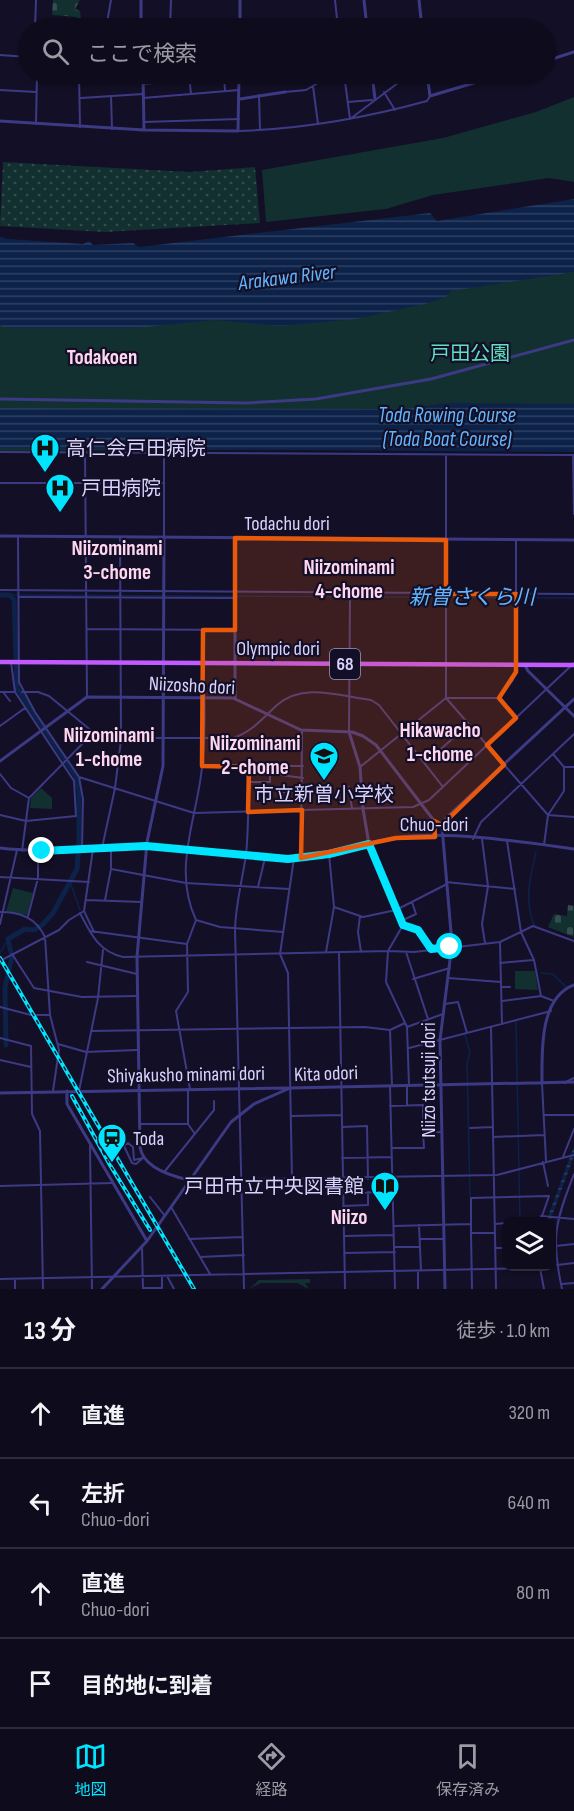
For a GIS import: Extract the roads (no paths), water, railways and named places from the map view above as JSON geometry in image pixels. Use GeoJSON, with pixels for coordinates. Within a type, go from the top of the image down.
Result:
{"type":"FeatureCollection","features":[{"type":"Feature","properties":{"kind":"main road","name":"Olympic dori"},"geometry":{"type":"LineString","coordinates":[[0,662],[573,664]]}},
{"type":"Feature","properties":{"kind":"street"},"geometry":{"type":"LineString","coordinates":[[35,18],[36,0]]}},
{"type":"Feature","properties":{"kind":"street"},"geometry":{"type":"LineString","coordinates":[[108,18],[111,0]]}},
{"type":"Feature","properties":{"kind":"street"},"geometry":{"type":"LineString","coordinates":[[141,0],[141,18]]}},
{"type":"Feature","properties":{"kind":"street"},"geometry":{"type":"LineString","coordinates":[[170,18],[171,0]]}},
{"type":"Feature","properties":{"kind":"street"},"geometry":{"type":"LineString","coordinates":[[240,0],[240,18]]}},
{"type":"Feature","properties":{"kind":"street"},"geometry":{"type":"LineString","coordinates":[[335,0],[337,18]]}},
{"type":"Feature","properties":{"kind":"street"},"geometry":{"type":"LineString","coordinates":[[364,0],[366,18]]}},
{"type":"Feature","properties":{"kind":"street"},"geometry":{"type":"LineString","coordinates":[[419,0],[421,18]]}},
{"type":"Feature","properties":{"kind":"street"},"geometry":{"type":"LineString","coordinates":[[556,58],[574,52]]}},
{"type":"Feature","properties":{"kind":"street"},"geometry":{"type":"LineString","coordinates":[[0,55],[18,56]]}},
{"type":"Feature","properties":{"kind":"street"},"geometry":{"type":"LineString","coordinates":[[36,84],[36,124]]}},
{"type":"Feature","properties":{"kind":"street"},"geometry":{"type":"LineString","coordinates":[[80,84],[80,127]]}},
{"type":"Feature","properties":{"kind":"street"},"geometry":{"type":"LineString","coordinates":[[143,84],[144,130]]}},
{"type":"Feature","properties":{"kind":"street"},"geometry":{"type":"LineString","coordinates":[[190,84],[191,94]]}},
{"type":"Feature","properties":{"kind":"street"},"geometry":{"type":"LineString","coordinates":[[225,84],[225,91]]}},
{"type":"Feature","properties":{"kind":"street"},"geometry":{"type":"LineString","coordinates":[[238,131],[239,84]]}},
{"type":"Feature","properties":{"kind":"street"},"geometry":{"type":"LineString","coordinates":[[239,99],[260,94],[305,91],[316,84]]}},
{"type":"Feature","properties":{"kind":"street"},"geometry":{"type":"LineString","coordinates":[[345,84],[350,119]]}},
{"type":"Feature","properties":{"kind":"street"},"geometry":{"type":"LineString","coordinates":[[374,84],[375,99]]}},
{"type":"Feature","properties":{"kind":"street"},"geometry":{"type":"LineString","coordinates":[[350,119],[398,84]]}},
{"type":"Feature","properties":{"kind":"street"},"geometry":{"type":"LineString","coordinates":[[0,121],[112,129],[260,130],[350,119],[427,102],[430,96],[428,84]]}},
{"type":"Feature","properties":{"kind":"street"},"geometry":{"type":"LineString","coordinates":[[430,96],[470,84]]}},
{"type":"Feature","properties":{"kind":"street"},"geometry":{"type":"LineString","coordinates":[[313,86],[318,124]]}},
{"type":"Feature","properties":{"kind":"street"},"geometry":{"type":"LineString","coordinates":[[0,90],[36,92]]}},
{"type":"Feature","properties":{"kind":"street"},"geometry":{"type":"LineString","coordinates":[[81,98],[239,90]]}},
{"type":"Feature","properties":{"kind":"street"},"geometry":{"type":"LineString","coordinates":[[384,92],[395,110]]}},
{"type":"Feature","properties":{"kind":"street"},"geometry":{"type":"LineString","coordinates":[[260,94],[260,130]]}},
{"type":"Feature","properties":{"kind":"street"},"geometry":{"type":"LineString","coordinates":[[111,96],[112,129]]}},
{"type":"Feature","properties":{"kind":"street"},"geometry":{"type":"LineString","coordinates":[[348,102],[375,99]]}},
{"type":"Feature","properties":{"kind":"street"},"geometry":{"type":"LineString","coordinates":[[144,122],[239,119]]}},
{"type":"Feature","properties":{"kind":"street"},"geometry":{"type":"LineString","coordinates":[[0,399],[247,403],[316,399],[443,377],[574,340]]}},
{"type":"Feature","properties":{"kind":"street"},"geometry":{"type":"LineString","coordinates":[[0,452],[574,455],[574,514]]}},
{"type":"Feature","properties":{"kind":"street"},"geometry":{"type":"LineString","coordinates":[[0,761],[87,697],[85,452]]}},
{"type":"Feature","properties":{"kind":"street"},"geometry":{"type":"LineString","coordinates":[[164,453],[163,766],[146,846],[137,957],[140,1124],[143,1158],[151,1166],[189,1180],[242,1180],[494,1175],[574,1155]]}},
{"type":"Feature","properties":{"kind":"street"},"geometry":{"type":"LineString","coordinates":[[446,455],[446,698],[548,815],[574,817]]}},
{"type":"Feature","properties":{"kind":"street"},"geometry":{"type":"LineString","coordinates":[[0,483],[164,483]]}},
{"type":"Feature","properties":{"kind":"street","name":"Todachu dori"},"geometry":{"type":"LineString","coordinates":[[0,536],[574,540]]}},
{"type":"Feature","properties":{"kind":"street"},"geometry":{"type":"LineString","coordinates":[[0,815],[26,821],[76,816],[76,790],[64,763],[15,692],[20,594],[18,536]]}},
{"type":"Feature","properties":{"kind":"street"},"geometry":{"type":"LineString","coordinates":[[102,848],[115,788],[121,740],[120,537]]}},
{"type":"Feature","properties":{"kind":"street"},"geometry":{"type":"LineString","coordinates":[[235,538],[235,698]]}},
{"type":"Feature","properties":{"kind":"street"},"geometry":{"type":"LineString","coordinates":[[499,698],[513,680],[516,665],[516,540]]}},
{"type":"Feature","properties":{"kind":"street"},"geometry":{"type":"LineString","coordinates":[[0,590],[20,594],[516,596],[574,594]]}},
{"type":"Feature","properties":{"kind":"street"},"geometry":{"type":"LineString","coordinates":[[20,594],[235,595]]}},
{"type":"Feature","properties":{"kind":"street"},"geometry":{"type":"LineString","coordinates":[[350,597],[349,732],[360,767],[363,809],[369,844],[402,923],[418,930],[431,949]]}},
{"type":"Feature","properties":{"kind":"street"},"geometry":{"type":"LineString","coordinates":[[87,629],[235,630]]}},
{"type":"Feature","properties":{"kind":"street"},"geometry":{"type":"LineString","coordinates":[[195,1134],[188,1124],[189,1089],[176,1011],[188,992],[188,944],[196,920],[188,904],[185,850],[202,766],[203,630]]}},
{"type":"Feature","properties":{"kind":"street"},"geometry":{"type":"LineString","coordinates":[[15,662],[22,692],[79,777],[82,799],[79,849]]}},
{"type":"Feature","properties":{"kind":"street"},"geometry":{"type":"LineString","coordinates":[[79,777],[194,813],[404,808],[422,804],[443,787],[573,664]]}},
{"type":"Feature","properties":{"kind":"street"},"geometry":{"type":"LineString","coordinates":[[525,665],[528,671],[548,688],[574,716]]}},
{"type":"Feature","properties":{"kind":"street"},"geometry":{"type":"LineString","coordinates":[[1,692],[15,692]]}},
{"type":"Feature","properties":{"kind":"street"},"geometry":{"type":"LineString","coordinates":[[1,692],[10,701]]}},
{"type":"Feature","properties":{"kind":"street"},"geometry":{"type":"LineString","coordinates":[[22,692],[49,696],[93,732],[121,740],[233,738],[242,735],[295,693],[314,692],[370,700],[379,705],[443,787]]}},
{"type":"Feature","properties":{"kind":"street","name":"Niizosho dori"},"geometry":{"type":"LineString","coordinates":[[87,697],[235,698],[302,730],[349,732],[367,738],[381,751],[435,822]]}},
{"type":"Feature","properties":{"kind":"street"},"geometry":{"type":"LineString","coordinates":[[360,767],[446,698],[499,698],[516,718]]}},
{"type":"Feature","properties":{"kind":"street"},"geometry":{"type":"LineString","coordinates":[[435,837],[435,822],[442,825],[574,699]]}},
{"type":"Feature","properties":{"kind":"street"},"geometry":{"type":"LineString","coordinates":[[0,726],[25,708]]}},
{"type":"Feature","properties":{"kind":"street"},"geometry":{"type":"LineString","coordinates":[[425,763],[468,725]]}},
{"type":"Feature","properties":{"kind":"street"},"geometry":{"type":"LineString","coordinates":[[301,858],[302,730]]}},
{"type":"Feature","properties":{"kind":"street"},"geometry":{"type":"LineString","coordinates":[[22,851],[29,798],[93,732]]}},
{"type":"Feature","properties":{"kind":"street"},"geometry":{"type":"LineString","coordinates":[[473,839],[481,822],[574,734]]}},
{"type":"Feature","properties":{"kind":"street"},"geometry":{"type":"LineString","coordinates":[[544,845],[548,815],[564,791],[564,767],[553,754]]}},
{"type":"Feature","properties":{"kind":"street"},"geometry":{"type":"LineString","coordinates":[[202,766],[303,766]]}},
{"type":"Feature","properties":{"kind":"street"},"geometry":{"type":"LineString","coordinates":[[244,1289],[238,955],[235,929],[236,898],[242,886],[246,856],[249,767]]}},
{"type":"Feature","properties":{"kind":"street"},"geometry":{"type":"LineString","coordinates":[[249,782],[270,782],[270,767]]}},
{"type":"Feature","properties":{"kind":"street"},"geometry":{"type":"LineString","coordinates":[[281,767],[281,775],[303,778]]}},
{"type":"Feature","properties":{"kind":"street"},"geometry":{"type":"LineString","coordinates":[[564,767],[574,767]]}},
{"type":"Feature","properties":{"kind":"street"},"geometry":{"type":"LineString","coordinates":[[0,774],[11,788],[29,798]]}},
{"type":"Feature","properties":{"kind":"street"},"geometry":{"type":"LineString","coordinates":[[349,788],[352,810]]}},
{"type":"Feature","properties":{"kind":"street"},"geometry":{"type":"LineString","coordinates":[[284,792],[303,791]]}},
{"type":"Feature","properties":{"kind":"street","name":"Niizo tsutsuji dori"},"geometry":{"type":"LineString","coordinates":[[442,825],[452,947],[440,1040],[445,1289]]}},
{"type":"Feature","properties":{"kind":"street","name":"Chuo-dori"},"geometry":{"type":"LineString","coordinates":[[0,848],[38,851],[146,846],[265,858],[301,858],[404,837],[442,837],[507,841],[574,849]]}},
{"type":"Feature","properties":{"kind":"street"},"geometry":{"type":"LineString","coordinates":[[482,839],[488,886],[482,924],[485,943]]}},
{"type":"Feature","properties":{"kind":"street"},"geometry":{"type":"LineString","coordinates":[[507,841],[521,932],[534,960],[541,996]]}},
{"type":"Feature","properties":{"kind":"street"},"geometry":{"type":"LineString","coordinates":[[105,900],[111,869],[111,848]]}},
{"type":"Feature","properties":{"kind":"street"},"geometry":{"type":"LineString","coordinates":[[92,931],[84,910],[93,849]]}},
{"type":"Feature","properties":{"kind":"street"},"geometry":{"type":"LineString","coordinates":[[0,924],[17,850]]}},
{"type":"Feature","properties":{"kind":"street"},"geometry":{"type":"LineString","coordinates":[[28,916],[38,878],[38,851]]}},
{"type":"Feature","properties":{"kind":"street"},"geometry":{"type":"LineString","coordinates":[[326,953],[334,907],[329,854]]}},
{"type":"Feature","properties":{"kind":"street"},"geometry":{"type":"LineString","coordinates":[[258,887],[265,858]]}},
{"type":"Feature","properties":{"kind":"street"},"geometry":{"type":"LineString","coordinates":[[292,1179],[288,974],[280,954],[294,858]]}},
{"type":"Feature","properties":{"kind":"street"},"geometry":{"type":"LineString","coordinates":[[111,869],[143,877],[186,883],[290,889]]}},
{"type":"Feature","properties":{"kind":"street"},"geometry":{"type":"LineString","coordinates":[[0,877],[89,882]]}},
{"type":"Feature","properties":{"kind":"street"},"geometry":{"type":"LineString","coordinates":[[334,907],[360,915],[396,910],[446,883],[515,889]]}},
{"type":"Feature","properties":{"kind":"street"},"geometry":{"type":"LineString","coordinates":[[86,900],[142,902]]}},
{"type":"Feature","properties":{"kind":"street"},"geometry":{"type":"LineString","coordinates":[[408,1105],[407,1027],[386,982],[388,951],[402,923],[416,914],[412,902]]}},
{"type":"Feature","properties":{"kind":"street"},"geometry":{"type":"LineString","coordinates":[[0,961],[59,930],[84,910]]}},
{"type":"Feature","properties":{"kind":"street"},"geometry":{"type":"LineString","coordinates":[[2,912],[28,916],[40,926],[45,936],[50,1015],[58,1044],[53,1091]]}},
{"type":"Feature","properties":{"kind":"street"},"geometry":{"type":"LineString","coordinates":[[79,1091],[98,998],[103,950],[80,913]]}},
{"type":"Feature","properties":{"kind":"street"},"geometry":{"type":"LineString","coordinates":[[360,915],[358,932],[361,952]]}},
{"type":"Feature","properties":{"kind":"street"},"geometry":{"type":"LineString","coordinates":[[196,920],[235,929],[283,932]]}},
{"type":"Feature","properties":{"kind":"street"},"geometry":{"type":"LineString","coordinates":[[103,950],[123,957],[406,952],[500,942],[533,926],[574,941]]}},
{"type":"Feature","properties":{"kind":"street"},"geometry":{"type":"LineString","coordinates":[[92,931],[188,944]]}},
{"type":"Feature","properties":{"kind":"street"},"geometry":{"type":"LineString","coordinates":[[500,942],[502,1024]]}},
{"type":"Feature","properties":{"kind":"street"},"geometry":{"type":"LineString","coordinates":[[406,952],[428,1019]]}},
{"type":"Feature","properties":{"kind":"street"},"geometry":{"type":"LineString","coordinates":[[339,953],[345,1289]]}},
{"type":"Feature","properties":{"kind":"street"},"geometry":{"type":"LineString","coordinates":[[11,954],[34,988],[98,998],[137,996]]}},
{"type":"Feature","properties":{"kind":"street"},"geometry":{"type":"LineString","coordinates":[[500,963],[534,960]]}},
{"type":"Feature","properties":{"kind":"street"},"geometry":{"type":"LineString","coordinates":[[87,962],[137,974]]}},
{"type":"Feature","properties":{"kind":"street"},"geometry":{"type":"LineString","coordinates":[[413,979],[450,968]]}},
{"type":"Feature","properties":{"kind":"street"},"geometry":{"type":"LineString","coordinates":[[448,978],[501,982]]}},
{"type":"Feature","properties":{"kind":"street"},"geometry":{"type":"LineString","coordinates":[[548,1186],[545,1162],[541,1036],[555,1001],[564,989],[574,985]]}},
{"type":"Feature","properties":{"kind":"street"},"geometry":{"type":"LineString","coordinates":[[501,987],[510,987]]}},
{"type":"Feature","properties":{"kind":"street"},"geometry":{"type":"LineString","coordinates":[[502,1001],[541,996],[555,1001]]}},
{"type":"Feature","properties":{"kind":"street"},"geometry":{"type":"LineString","coordinates":[[445,1004],[458,1002],[467,1033]]}},
{"type":"Feature","properties":{"kind":"street"},"geometry":{"type":"LineString","coordinates":[[1,1008],[31,1015],[50,1015]]}},
{"type":"Feature","properties":{"kind":"street"},"geometry":{"type":"LineString","coordinates":[[408,1049],[551,1011]]}},
{"type":"Feature","properties":{"kind":"street"},"geometry":{"type":"LineString","coordinates":[[407,1027],[443,1014]]}},
{"type":"Feature","properties":{"kind":"street"},"geometry":{"type":"LineString","coordinates":[[91,1030],[138,1032],[340,1028],[390,1030],[405,1023]]}},
{"type":"Feature","properties":{"kind":"street"},"geometry":{"type":"LineString","coordinates":[[491,1027],[496,1289]]}},
{"type":"Feature","properties":{"kind":"street"},"geometry":{"type":"LineString","coordinates":[[390,1030],[395,1289]]}},
{"type":"Feature","properties":{"kind":"street"},"geometry":{"type":"LineString","coordinates":[[1,1039],[31,1046],[32,1114],[40,1131],[43,1289]]}},
{"type":"Feature","properties":{"kind":"street"},"geometry":{"type":"LineString","coordinates":[[58,1044],[87,1052],[138,1050]]}},
{"type":"Feature","properties":{"kind":"street"},"geometry":{"type":"LineString","coordinates":[[0,1060],[31,1067]]}},
{"type":"Feature","properties":{"kind":"street"},"geometry":{"type":"LineString","coordinates":[[564,1083],[574,1078]]}},
{"type":"Feature","properties":{"kind":"street","name":"Kita odori"},"geometry":{"type":"LineString","coordinates":[[102,1289],[142,1247],[223,1131],[240,1114],[259,1101],[290,1088],[572,1083]]}},
{"type":"Feature","properties":{"kind":"street","name":"Shiyakusho minami dori"},"geometry":{"type":"LineString","coordinates":[[0,1092],[290,1088]]}},
{"type":"Feature","properties":{"kind":"street"},"geometry":{"type":"LineString","coordinates":[[67,1091],[67,1104],[147,1240]]}},
{"type":"Feature","properties":{"kind":"street"},"geometry":{"type":"LineString","coordinates":[[165,1171],[214,1110],[214,1101]]}},
{"type":"Feature","properties":{"kind":"street"},"geometry":{"type":"LineString","coordinates":[[390,1106],[423,1105],[424,1148],[392,1148]]}},
{"type":"Feature","properties":{"kind":"street"},"geometry":{"type":"LineString","coordinates":[[543,1115],[574,1114]]}},
{"type":"Feature","properties":{"kind":"street"},"geometry":{"type":"LineString","coordinates":[[291,1116],[341,1115]]}},
{"type":"Feature","properties":{"kind":"street"},"geometry":{"type":"LineString","coordinates":[[140,1124],[188,1124]]}},
{"type":"Feature","properties":{"kind":"street"},"geometry":{"type":"LineString","coordinates":[[342,1127],[367,1126],[368,1179]]}},
{"type":"Feature","properties":{"kind":"street"},"geometry":{"type":"LineString","coordinates":[[470,1128],[493,1127]]}},
{"type":"Feature","properties":{"kind":"street"},"geometry":{"type":"LineString","coordinates":[[564,1157],[574,1129]]}},
{"type":"Feature","properties":{"kind":"street"},"geometry":{"type":"LineString","coordinates":[[423,1133],[443,1132]]}},
{"type":"Feature","properties":{"kind":"street"},"geometry":{"type":"LineString","coordinates":[[493,1137],[544,1135]]}},
{"type":"Feature","properties":{"kind":"street"},"geometry":{"type":"LineString","coordinates":[[90,1143],[92,1289]]}},
{"type":"Feature","properties":{"kind":"street"},"geometry":{"type":"LineString","coordinates":[[128,1143],[132,1145],[134,1160],[143,1158],[136,1164],[132,1163],[124,1146],[128,1143]]}},
{"type":"Feature","properties":{"kind":"street"},"geometry":{"type":"LineString","coordinates":[[342,1158],[392,1157]]}},
{"type":"Feature","properties":{"kind":"street"},"geometry":{"type":"LineString","coordinates":[[556,1232],[557,1217],[574,1174]]}},
{"type":"Feature","properties":{"kind":"street"},"geometry":{"type":"LineString","coordinates":[[0,1186],[114,1183]]}},
{"type":"Feature","properties":{"kind":"street"},"geometry":{"type":"LineString","coordinates":[[343,1206],[368,1205],[368,1192]]}},
{"type":"Feature","properties":{"kind":"street"},"geometry":{"type":"LineString","coordinates":[[343,1193],[393,1192]]}},
{"type":"Feature","properties":{"kind":"street"},"geometry":{"type":"LineString","coordinates":[[472,1289],[471,1198],[549,1196],[542,1216],[574,1219]]}},
{"type":"Feature","properties":{"kind":"street"},"geometry":{"type":"LineString","coordinates":[[150,1197],[165,1216]]}},
{"type":"Feature","properties":{"kind":"street"},"geometry":{"type":"LineString","coordinates":[[171,1208],[210,1275]]}},
{"type":"Feature","properties":{"kind":"street"},"geometry":{"type":"LineString","coordinates":[[495,1224],[502,1223]]}},
{"type":"Feature","properties":{"kind":"street"},"geometry":{"type":"LineString","coordinates":[[394,1226],[471,1224]]}},
{"type":"Feature","properties":{"kind":"street"},"geometry":{"type":"LineString","coordinates":[[418,1289],[419,1225]]}},
{"type":"Feature","properties":{"kind":"street"},"geometry":{"type":"LineString","coordinates":[[471,1233],[495,1233]]}},
{"type":"Feature","properties":{"kind":"street"},"geometry":{"type":"LineString","coordinates":[[344,1236],[394,1235]]}},
{"type":"Feature","properties":{"kind":"street"},"geometry":{"type":"LineString","coordinates":[[189,1239],[243,1237]]}},
{"type":"Feature","properties":{"kind":"street"},"geometry":{"type":"LineString","coordinates":[[420,1239],[444,1239]]}},
{"type":"Feature","properties":{"kind":"street"},"geometry":{"type":"LineString","coordinates":[[556,1246],[574,1244]]}},
{"type":"Feature","properties":{"kind":"street"},"geometry":{"type":"LineString","coordinates":[[142,1247],[143,1289],[162,1288],[162,1276]]}},
{"type":"Feature","properties":{"kind":"street"},"geometry":{"type":"LineString","coordinates":[[394,1247],[420,1247]]}},
{"type":"Feature","properties":{"kind":"street"},"geometry":{"type":"LineString","coordinates":[[495,1248],[502,1248]]}},
{"type":"Feature","properties":{"kind":"street"},"geometry":{"type":"LineString","coordinates":[[344,1253],[394,1252]]}},
{"type":"Feature","properties":{"kind":"street"},"geometry":{"type":"LineString","coordinates":[[200,1257],[244,1255]]}},
{"type":"Feature","properties":{"kind":"street"},"geometry":{"type":"LineString","coordinates":[[556,1256],[562,1289]]}},
{"type":"Feature","properties":{"kind":"street"},"geometry":{"type":"LineString","coordinates":[[557,1265],[574,1263]]}},
{"type":"Feature","properties":{"kind":"street"},"geometry":{"type":"LineString","coordinates":[[0,1279],[502,1270]]}},
{"type":"Feature","properties":{"kind":"street"},"geometry":{"type":"LineString","coordinates":[[541,1271],[544,1289]]}},
{"type":"Feature","properties":{"kind":"street"},"geometry":{"type":"LineString","coordinates":[[166,1276],[174,1289]]}},
{"type":"Feature","properties":{"kind":"street"},"geometry":{"type":"LineString","coordinates":[[15,1279],[15,1289]]}},
{"type":"Feature","properties":{"kind":"street"},"geometry":{"type":"LineString","coordinates":[[561,1284],[574,1283]]}},
{"type":"Feature","properties":{"kind":"water","name":"Arakawa River"},"geometry":{"type":"Polygon","coordinates":[[[574,199],[574,272],[451,291],[446,297],[429,303],[357,319],[280,326],[214,320],[136,328],[6,328],[0,326],[0,237],[83,244],[89,241],[93,245],[133,243],[139,247],[430,213],[437,221],[574,199]]]}},
{"type":"Feature","properties":{"kind":"water","name":"Toda Rowing Course (Toda Boat Course)"},"geometry":{"type":"Polygon","coordinates":[[[445,403],[574,404],[574,452],[0,448],[0,408],[404,409],[445,403]]]}},
{"type":"Feature","properties":{"kind":"water"},"geometry":{"type":"Polygon","coordinates":[[[574,1146],[574,1156],[551,1217],[548,1217],[574,1146]]]}},
{"type":"Feature","properties":{"kind":"waterway"},"geometry":{"type":"LineString","coordinates":[[0,595],[10,595],[14,600],[17,688],[75,775],[79,790],[77,869],[53,913],[42,925],[34,930],[25,929],[8,939],[12,957],[5,987],[6,1045]]}},
{"type":"Feature","properties":{"kind":"waterway","name":"新曽さくら川"},"geometry":{"type":"LineString","coordinates":[[10,595],[574,598]]}},
{"type":"Feature","properties":{"kind":"waterway"},"geometry":{"type":"LineString","coordinates":[[534,925],[529,897],[536,852]]}},
{"type":"Feature","properties":{"kind":"waterway"},"geometry":{"type":"LineString","coordinates":[[70,882],[80,910]]}},
{"type":"Feature","properties":{"kind":"waterway"},"geometry":{"type":"LineString","coordinates":[[0,953],[8,939]]}},
{"type":"Feature","properties":{"kind":"waterway"},"geometry":{"type":"LineString","coordinates":[[541,973],[553,974],[566,987]]}},
{"type":"Feature","properties":{"kind":"waterway"},"geometry":{"type":"LineString","coordinates":[[516,1021],[520,1217]]}},
{"type":"Feature","properties":{"kind":"waterway"},"geometry":{"type":"LineString","coordinates":[[465,1035],[470,1052],[467,1063],[470,1196]]}},
{"type":"Feature","properties":{"kind":"railway"},"geometry":{"type":"LineString","coordinates":[[0,958],[194,1289]]}},
{"type":"Feature","properties":{"kind":"railway"},"geometry":{"type":"LineString","coordinates":[[72,1096],[110,1165],[150,1230]]}},
{"type":"Feature","properties":{"kind":"place","name":"高仁会戸田病院"},"geometry":{"type":"Point","coordinates":[45,474]}},
{"type":"Feature","properties":{"kind":"place","name":"戸田病院"},"geometry":{"type":"Point","coordinates":[60,514]}},
{"type":"Feature","properties":{"kind":"place","name":"市立新曽小学校"},"geometry":{"type":"Point","coordinates":[324,782]}},
{"type":"Feature","properties":{"kind":"place","name":"Toda"},"geometry":{"type":"Point","coordinates":[112,1164]}},
{"type":"Feature","properties":{"kind":"place","name":"戸田市立中央図書館"},"geometry":{"type":"Point","coordinates":[385,1212]}},
{"type":"Feature","properties":{"kind":"district","name":"Todakoen"},"geometry":{"type":"Point","coordinates":[102,357]}},
{"type":"Feature","properties":{"kind":"district","name":"Niizominami 3-chome"},"geometry":{"type":"Point","coordinates":[117,560]}},
{"type":"Feature","properties":{"kind":"district","name":"Niizominami 4-chome"},"geometry":{"type":"Point","coordinates":[349,579]}},
{"type":"Feature","properties":{"kind":"district","name":"Hikawacho 1-chome"},"geometry":{"type":"Point","coordinates":[440,742]}},
{"type":"Feature","properties":{"kind":"district","name":"Niizominami 1-chome"},"geometry":{"type":"Point","coordinates":[109,747]}},
{"type":"Feature","properties":{"kind":"district","name":"Niizominami 2-chome"},"geometry":{"type":"Point","coordinates":[255,755]}},
{"type":"Feature","properties":{"kind":"district","name":"Niizo"},"geometry":{"type":"Point","coordinates":[349,1217]}},
{"type":"Feature","properties":{"kind":"park label","name":"戸田公園"},"geometry":{"type":"Point","coordinates":[470,353]}}]}
